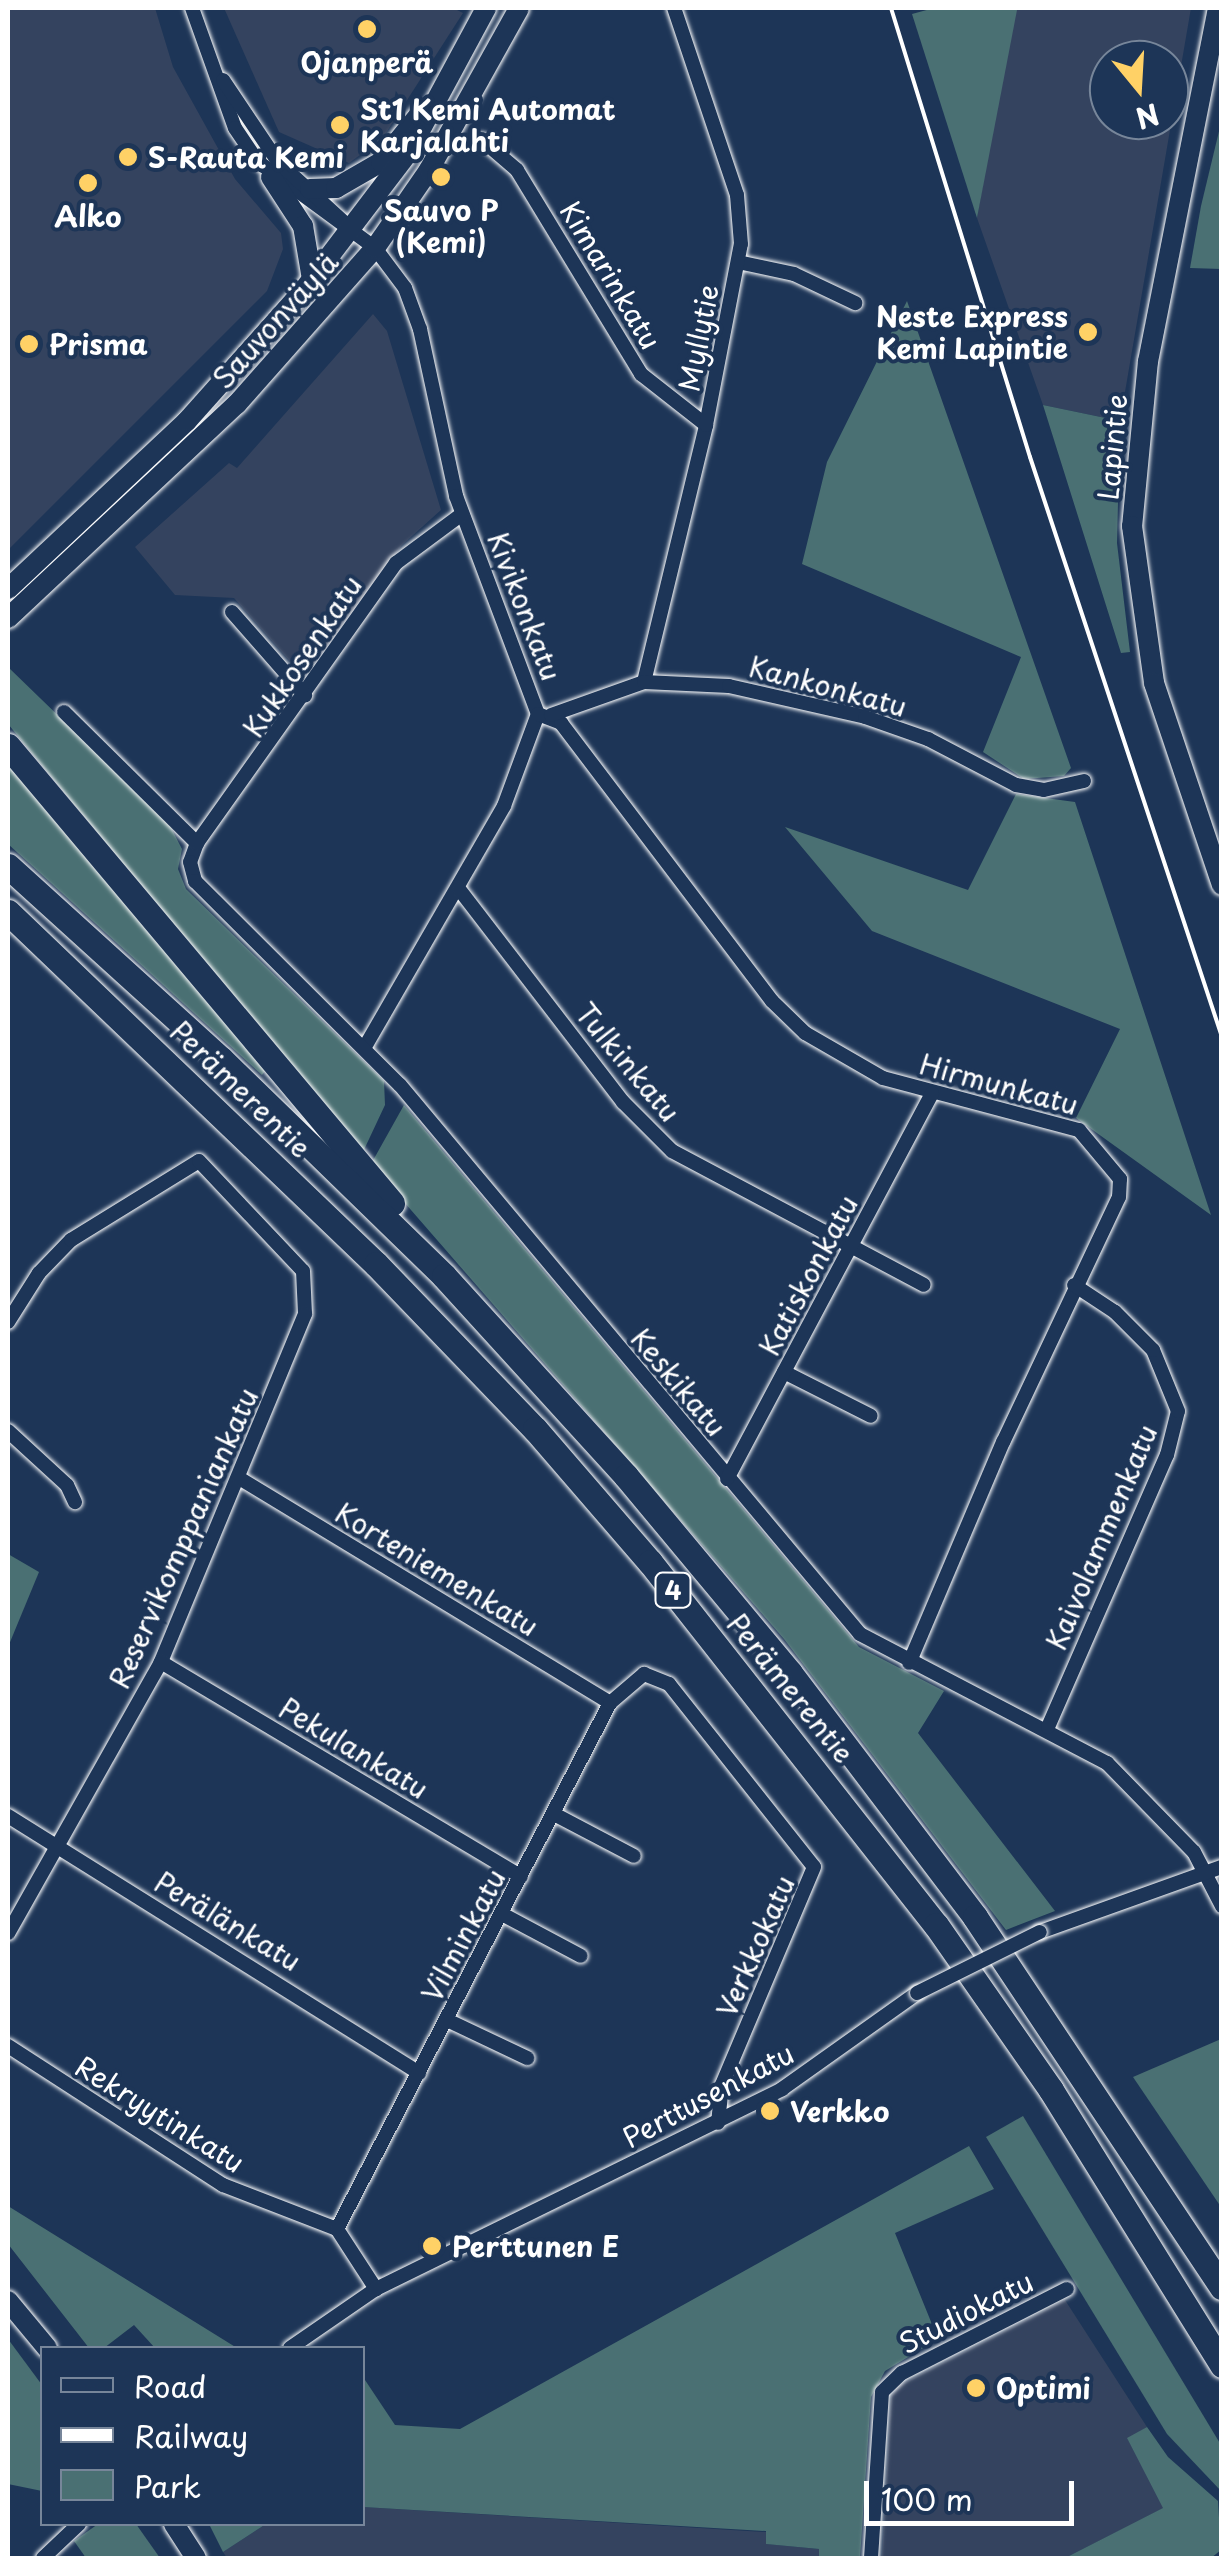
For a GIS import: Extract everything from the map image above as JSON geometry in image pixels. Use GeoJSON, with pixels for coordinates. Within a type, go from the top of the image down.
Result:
{"type":"FeatureCollection","features":[{"type":"Feature","properties":{"kind":"highway"},"geometry":{"type":"LineString","coordinates":[[8,746],[150,923],[420,1234],[444,1276]]}},
{"type":"Feature","properties":{"kind":"highway","name":"Perämerentie"},"geometry":{"type":"LineString","coordinates":[[8,866],[221,1059],[444,1276],[626,1476],[790,1672],[1080,2066],[1222,2287]]}},
{"type":"Feature","properties":{"kind":"highway","name":"Perämerentie"},"geometry":{"type":"LineString","coordinates":[[8,912],[376,1264],[535,1428],[650,1562],[936,1924],[1051,2090],[1222,2365]]}},
{"type":"Feature","properties":{"kind":"main road","name":"Sauvonväylä"},"geometry":{"type":"LineString","coordinates":[[8,589],[186,420],[312,279],[408,153],[486,8]]}},
{"type":"Feature","properties":{"kind":"main road","name":"Sauvonväylä"},"geometry":{"type":"LineString","coordinates":[[8,618],[238,404],[375,248],[429,170],[519,8]]}},
{"type":"Feature","properties":{"kind":"main road","name":"Lapintie"},"geometry":{"type":"LineString","coordinates":[[1218,8],[1148,361],[1132,526],[1154,682],[1222,886]]}},
{"type":"Feature","properties":{"kind":"main road"},"geometry":{"type":"LineString","coordinates":[[310,188],[336,188],[382,162],[411,119],[430,110]]}},
{"type":"Feature","properties":{"kind":"main road"},"geometry":{"type":"LineString","coordinates":[[271,177],[303,226],[312,279]]}},
{"type":"Feature","properties":{"kind":"main road"},"geometry":{"type":"LineString","coordinates":[[8,2301],[46,2346]]}},
{"type":"Feature","properties":{"kind":"main road"},"geometry":{"type":"LineString","coordinates":[[175,2526],[196,2558]]}},
{"type":"Feature","properties":{"kind":"street"},"geometry":{"type":"LineString","coordinates":[[192,8],[223,80],[235,128],[271,177],[351,230]]}},
{"type":"Feature","properties":{"kind":"street","name":"Myllytie"},"geometry":{"type":"LineString","coordinates":[[644,682],[706,425],[738,262],[737,195],[674,8]]}},
{"type":"Feature","properties":{"kind":"street"},"geometry":{"type":"LineString","coordinates":[[223,80],[278,162],[351,230]]}},
{"type":"Feature","properties":{"kind":"street","name":"Kimarinkatu"},"geometry":{"type":"LineString","coordinates":[[482,140],[517,170],[642,374],[706,425]]}},
{"type":"Feature","properties":{"kind":"street","name":"Kivikonkatu"},"geometry":{"type":"LineString","coordinates":[[351,230],[375,248],[417,316],[430,396],[462,514],[545,714],[504,806],[364,1047]]}},
{"type":"Feature","properties":{"kind":"street"},"geometry":{"type":"LineString","coordinates":[[738,262],[794,274],[855,303]]}},
{"type":"Feature","properties":{"kind":"street","name":"Kukkosenkatu"},"geometry":{"type":"LineString","coordinates":[[197,843],[396,563],[462,514]]}},
{"type":"Feature","properties":{"kind":"street"},"geometry":{"type":"LineString","coordinates":[[232,612],[305,695]]}},
{"type":"Feature","properties":{"kind":"street","name":"Kankonkatu"},"geometry":{"type":"LineString","coordinates":[[545,714],[644,682],[729,686],[839,709],[928,740],[1031,789],[1084,781]]}},
{"type":"Feature","properties":{"kind":"street"},"geometry":{"type":"LineString","coordinates":[[64,712],[197,843]]}},
{"type":"Feature","properties":{"kind":"street","name":"Hirmunkatu"},"geometry":{"type":"LineString","coordinates":[[545,714],[772,1002],[838,1055],[932,1093],[1079,1130],[1104,1152],[1121,1190],[1074,1285],[910,1663]]}},
{"type":"Feature","properties":{"kind":"street","name":"Keskikatu"},"geometry":{"type":"LineString","coordinates":[[197,843],[190,862],[201,889],[364,1047],[860,1634],[910,1663],[1048,1728],[1136,1788],[1215,1869],[1222,1906]]}},
{"type":"Feature","properties":{"kind":"street","name":"Tulkinkatu"},"geometry":{"type":"LineString","coordinates":[[458,889],[658,1139],[687,1163],[924,1285]]}},
{"type":"Feature","properties":{"kind":"street","name":"Katiskonkatu"},"geometry":{"type":"LineString","coordinates":[[727,1479],[932,1093]]}},
{"type":"Feature","properties":{"kind":"street","name":"Reservikomppaniankatu"},"geometry":{"type":"LineString","coordinates":[[8,1322],[39,1273],[71,1240],[192,1163],[212,1168],[298,1261],[305,1314],[161,1662],[54,1845],[8,1933]]}},
{"type":"Feature","properties":{"kind":"street","name":"Kaivolammenkatu"},"geometry":{"type":"LineString","coordinates":[[1048,1728],[1177,1419],[1155,1352],[1115,1312],[1074,1285]]}},
{"type":"Feature","properties":{"kind":"street"},"geometry":{"type":"LineString","coordinates":[[784,1372],[870,1416]]}},
{"type":"Feature","properties":{"kind":"street"},"geometry":{"type":"LineString","coordinates":[[8,1431],[66,1484],[75,1502]]}},
{"type":"Feature","properties":{"kind":"street","name":"Korteniemenkatu"},"geometry":{"type":"LineString","coordinates":[[239,1478],[610,1703]]}},
{"type":"Feature","properties":{"kind":"street","name":"Pekulankatu"},"geometry":{"type":"LineString","coordinates":[[161,1662],[521,1877]]}},
{"type":"Feature","properties":{"kind":"street","name":"Vilminkatu"},"geometry":{"type":"LineString","coordinates":[[337,2229],[610,1703],[644,1674]]}},
{"type":"Feature","properties":{"kind":"street","name":"Verkkokatu"},"geometry":{"type":"LineString","coordinates":[[644,1674],[669,1684],[814,1867],[722,2085],[718,2123]]}},
{"type":"Feature","properties":{"kind":"street"},"geometry":{"type":"LineString","coordinates":[[554,1814],[634,1856]]}},
{"type":"Feature","properties":{"kind":"street","name":"Perälänkatu"},"geometry":{"type":"LineString","coordinates":[[8,1816],[419,2073]]}},
{"type":"Feature","properties":{"kind":"street","name":"Perttusenkatu"},"geometry":{"type":"LineString","coordinates":[[293,2346],[376,2289],[782,2089],[917,1993],[1040,1932],[1215,1869]]}},
{"type":"Feature","properties":{"kind":"street"},"geometry":{"type":"LineString","coordinates":[[502,1914],[582,1956]]}},
{"type":"Feature","properties":{"kind":"street"},"geometry":{"type":"LineString","coordinates":[[447,2020],[526,2058]]}},
{"type":"Feature","properties":{"kind":"street","name":"Rekryytinkatu"},"geometry":{"type":"LineString","coordinates":[[8,2046],[223,2185],[337,2229]]}},
{"type":"Feature","properties":{"kind":"street"},"geometry":{"type":"LineString","coordinates":[[337,2229],[376,2289]]}},
{"type":"Feature","properties":{"kind":"street","name":"Studiokatu"},"geometry":{"type":"LineString","coordinates":[[871,2558],[882,2392],[902,2373],[1067,2289]]}},
{"type":"Feature","properties":{"kind":"street"},"geometry":{"type":"LineString","coordinates":[[43,2558],[77,2526]]}},
{"type":"Feature","properties":{"kind":"shaded area"},"geometry":{"type":"Polygon","coordinates":[[[8,8],[155,8],[173,67],[235,179],[281,233],[283,249],[267,291],[8,550],[8,8]]]}},
{"type":"Feature","properties":{"kind":"shaded area"},"geometry":{"type":"Polygon","coordinates":[[[224,8],[453,8],[463,13],[382,139],[349,163],[279,132],[224,8]]]}},
{"type":"Feature","properties":{"kind":"shaded area"},"geometry":{"type":"Polygon","coordinates":[[[1014,8],[1191,8],[1185,40],[1089,40],[1089,140],[1168,140],[1120,421],[1043,405],[977,218],[1014,8]]]}},
{"type":"Feature","properties":{"kind":"shaded area"},"geometry":{"type":"Polygon","coordinates":[[[373,314],[387,331],[441,510],[402,545],[304,677],[234,598],[175,595],[135,547],[229,463],[237,468],[373,314]]]}},
{"type":"Feature","properties":{"kind":"shaded area"},"geometry":{"type":"Polygon","coordinates":[[[1065,2300],[1147,2427],[1128,2439],[1164,2508],[1065,2558],[882,2558],[891,2397],[898,2386],[1065,2300]]]}},
{"type":"Feature","properties":{"kind":"shaded area"},"geometry":{"type":"Polygon","coordinates":[[[365,2507],[766,2532],[767,2544],[819,2549],[819,2558],[227,2558],[223,2552],[263,2526],[365,2526],[365,2507]]]}},
{"type":"Feature","properties":{"kind":"green space"},"geometry":{"type":"Polygon","coordinates":[[[934,8],[1017,10],[977,218],[912,14],[934,8]]]}},
{"type":"Feature","properties":{"kind":"green space"},"geometry":{"type":"Polygon","coordinates":[[[1221,123],[1221,269],[1190,268],[1201,206],[1221,123]]]}},
{"type":"Feature","properties":{"kind":"green space"},"geometry":{"type":"Polygon","coordinates":[[[907,301],[1071,768],[1064,776],[1024,779],[983,752],[1021,657],[802,564],[827,462],[907,301]]]}},
{"type":"Feature","properties":{"kind":"green space"},"geometry":{"type":"Polygon","coordinates":[[[1043,405],[1120,421],[1117,543],[1130,652],[1121,653],[1043,405]]]}},
{"type":"Feature","properties":{"kind":"green space"},"geometry":{"type":"Polygon","coordinates":[[[8,667],[168,822],[182,849],[178,869],[186,889],[384,1081],[385,1105],[362,1154],[8,724],[8,667]]]}},
{"type":"Feature","properties":{"kind":"green space"},"geometry":{"type":"Polygon","coordinates":[[[8,764],[265,1071],[262,1075],[8,844],[8,764]]]}},
{"type":"Feature","properties":{"kind":"green space"},"geometry":{"type":"Polygon","coordinates":[[[1016,794],[1075,802],[1211,1215],[1076,1118],[1120,1029],[872,931],[785,827],[968,890],[1016,794]]]}},
{"type":"Feature","properties":{"kind":"green space"},"geometry":{"type":"Polygon","coordinates":[[[404,1105],[859,1647],[944,1691],[918,1733],[1055,1911],[1006,1930],[784,1639],[371,1164],[404,1105]]]}},
{"type":"Feature","properties":{"kind":"green space"},"geometry":{"type":"Polygon","coordinates":[[[8,1554],[39,1572],[8,1647],[8,1554]]]}},
{"type":"Feature","properties":{"kind":"green space"},"geometry":{"type":"Polygon","coordinates":[[[1221,2039],[1221,2207],[1133,2077],[1221,2039]]]}},
{"type":"Feature","properties":{"kind":"green space"},"geometry":{"type":"Polygon","coordinates":[[[1023,2116],[1221,2445],[1221,2491],[1167,2434],[986,2137],[1023,2116]]]}},
{"type":"Feature","properties":{"kind":"green space"},"geometry":{"type":"Polygon","coordinates":[[[969,2146],[994,2189],[895,2233],[938,2339],[885,2371],[871,2397],[860,2558],[819,2558],[819,2549],[766,2544],[766,2531],[365,2507],[365,2380],[395,2425],[460,2429],[969,2146]]]}},
{"type":"Feature","properties":{"kind":"green space"},"geometry":{"type":"Polygon","coordinates":[[[8,2206],[234,2346],[153,2346],[134,2325],[107,2346],[87,2346],[8,2244],[8,2206]]]}},
{"type":"Feature","properties":{"kind":"green space"},"geometry":{"type":"Polygon","coordinates":[[[8,2339],[40,2382],[40,2491],[8,2484],[8,2339]]]}},
{"type":"Feature","properties":{"kind":"green space"},"geometry":{"type":"Polygon","coordinates":[[[1147,2427],[1168,2457],[1218,2501],[1221,2550],[1211,2558],[1065,2558],[1163,2508],[1127,2438],[1147,2427]]]}},
{"type":"Feature","properties":{"kind":"green space"},"geometry":{"type":"Polygon","coordinates":[[[95,2526],[137,2526],[160,2558],[86,2558],[74,2541],[95,2526]]]}},
{"type":"Feature","properties":{"kind":"green space"},"geometry":{"type":"Polygon","coordinates":[[[210,2526],[263,2526],[223,2552],[210,2526]]]}},
{"type":"Feature","properties":{"kind":"railway"},"geometry":{"type":"LineString","coordinates":[[891,8],[1030,457],[1222,1037]]}},
{"type":"Feature","properties":{"kind":"place","name":"Ojanperä"},"geometry":{"type":"Point","coordinates":[367,29]}},
{"type":"Feature","properties":{"kind":"place","name":"St1 Kemi Automat Karjalahti"},"geometry":{"type":"Point","coordinates":[340,125]}},
{"type":"Feature","properties":{"kind":"place","name":"S-Rauta Kemi"},"geometry":{"type":"Point","coordinates":[128,157]}},
{"type":"Feature","properties":{"kind":"place","name":"Sauvo P (Kemi)"},"geometry":{"type":"Point","coordinates":[441,177]}},
{"type":"Feature","properties":{"kind":"place","name":"Alko"},"geometry":{"type":"Point","coordinates":[88,183]}},
{"type":"Feature","properties":{"kind":"place","name":"Neste Express Kemi Lapintie"},"geometry":{"type":"Point","coordinates":[1088,332]}},
{"type":"Feature","properties":{"kind":"place","name":"Prisma"},"geometry":{"type":"Point","coordinates":[29,344]}},
{"type":"Feature","properties":{"kind":"place","name":"Verkko"},"geometry":{"type":"Point","coordinates":[770,2111]}},
{"type":"Feature","properties":{"kind":"place","name":"Perttunen E"},"geometry":{"type":"Point","coordinates":[432,2246]}},
{"type":"Feature","properties":{"kind":"place","name":"Optimi"},"geometry":{"type":"Point","coordinates":[976,2388]}}]}
